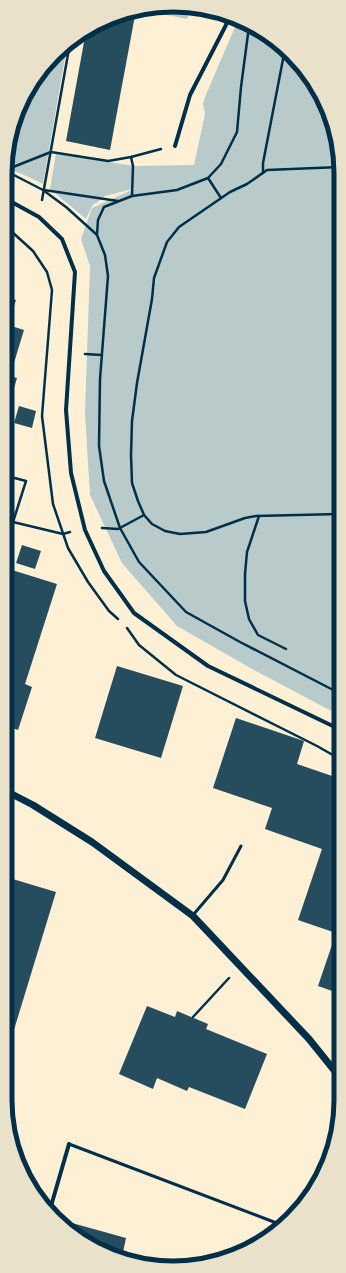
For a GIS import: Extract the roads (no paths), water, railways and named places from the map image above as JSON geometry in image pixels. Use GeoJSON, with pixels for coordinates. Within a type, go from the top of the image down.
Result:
{"type":"FeatureCollection","features":[{"type":"Feature","properties":{"kind":"street"},"geometry":{"type":"LineString","coordinates":[[175,146],[190,95],[227,22]]}},
{"type":"Feature","properties":{"kind":"street"},"geometry":{"type":"LineString","coordinates":[[12,202],[39,217],[62,239],[75,272],[66,410],[71,473],[85,530],[104,571],[134,613],[208,666],[334,727]]}},
{"type":"Feature","properties":{"kind":"street"},"geometry":{"type":"LineString","coordinates":[[12,794],[33,805],[92,842],[193,916],[309,1039],[334,1069]]}},
{"type":"Feature","properties":{"kind":"street"},"geometry":{"type":"LineString","coordinates":[[51,1205],[69,1144]]}},
{"type":"Feature","properties":{"kind":"lane"},"geometry":{"type":"LineString","coordinates":[[193,916],[223,880],[241,846]]}},
{"type":"Feature","properties":{"kind":"lane"},"geometry":{"type":"LineString","coordinates":[[69,1144],[274,1222],[275,1224]]}}]}
